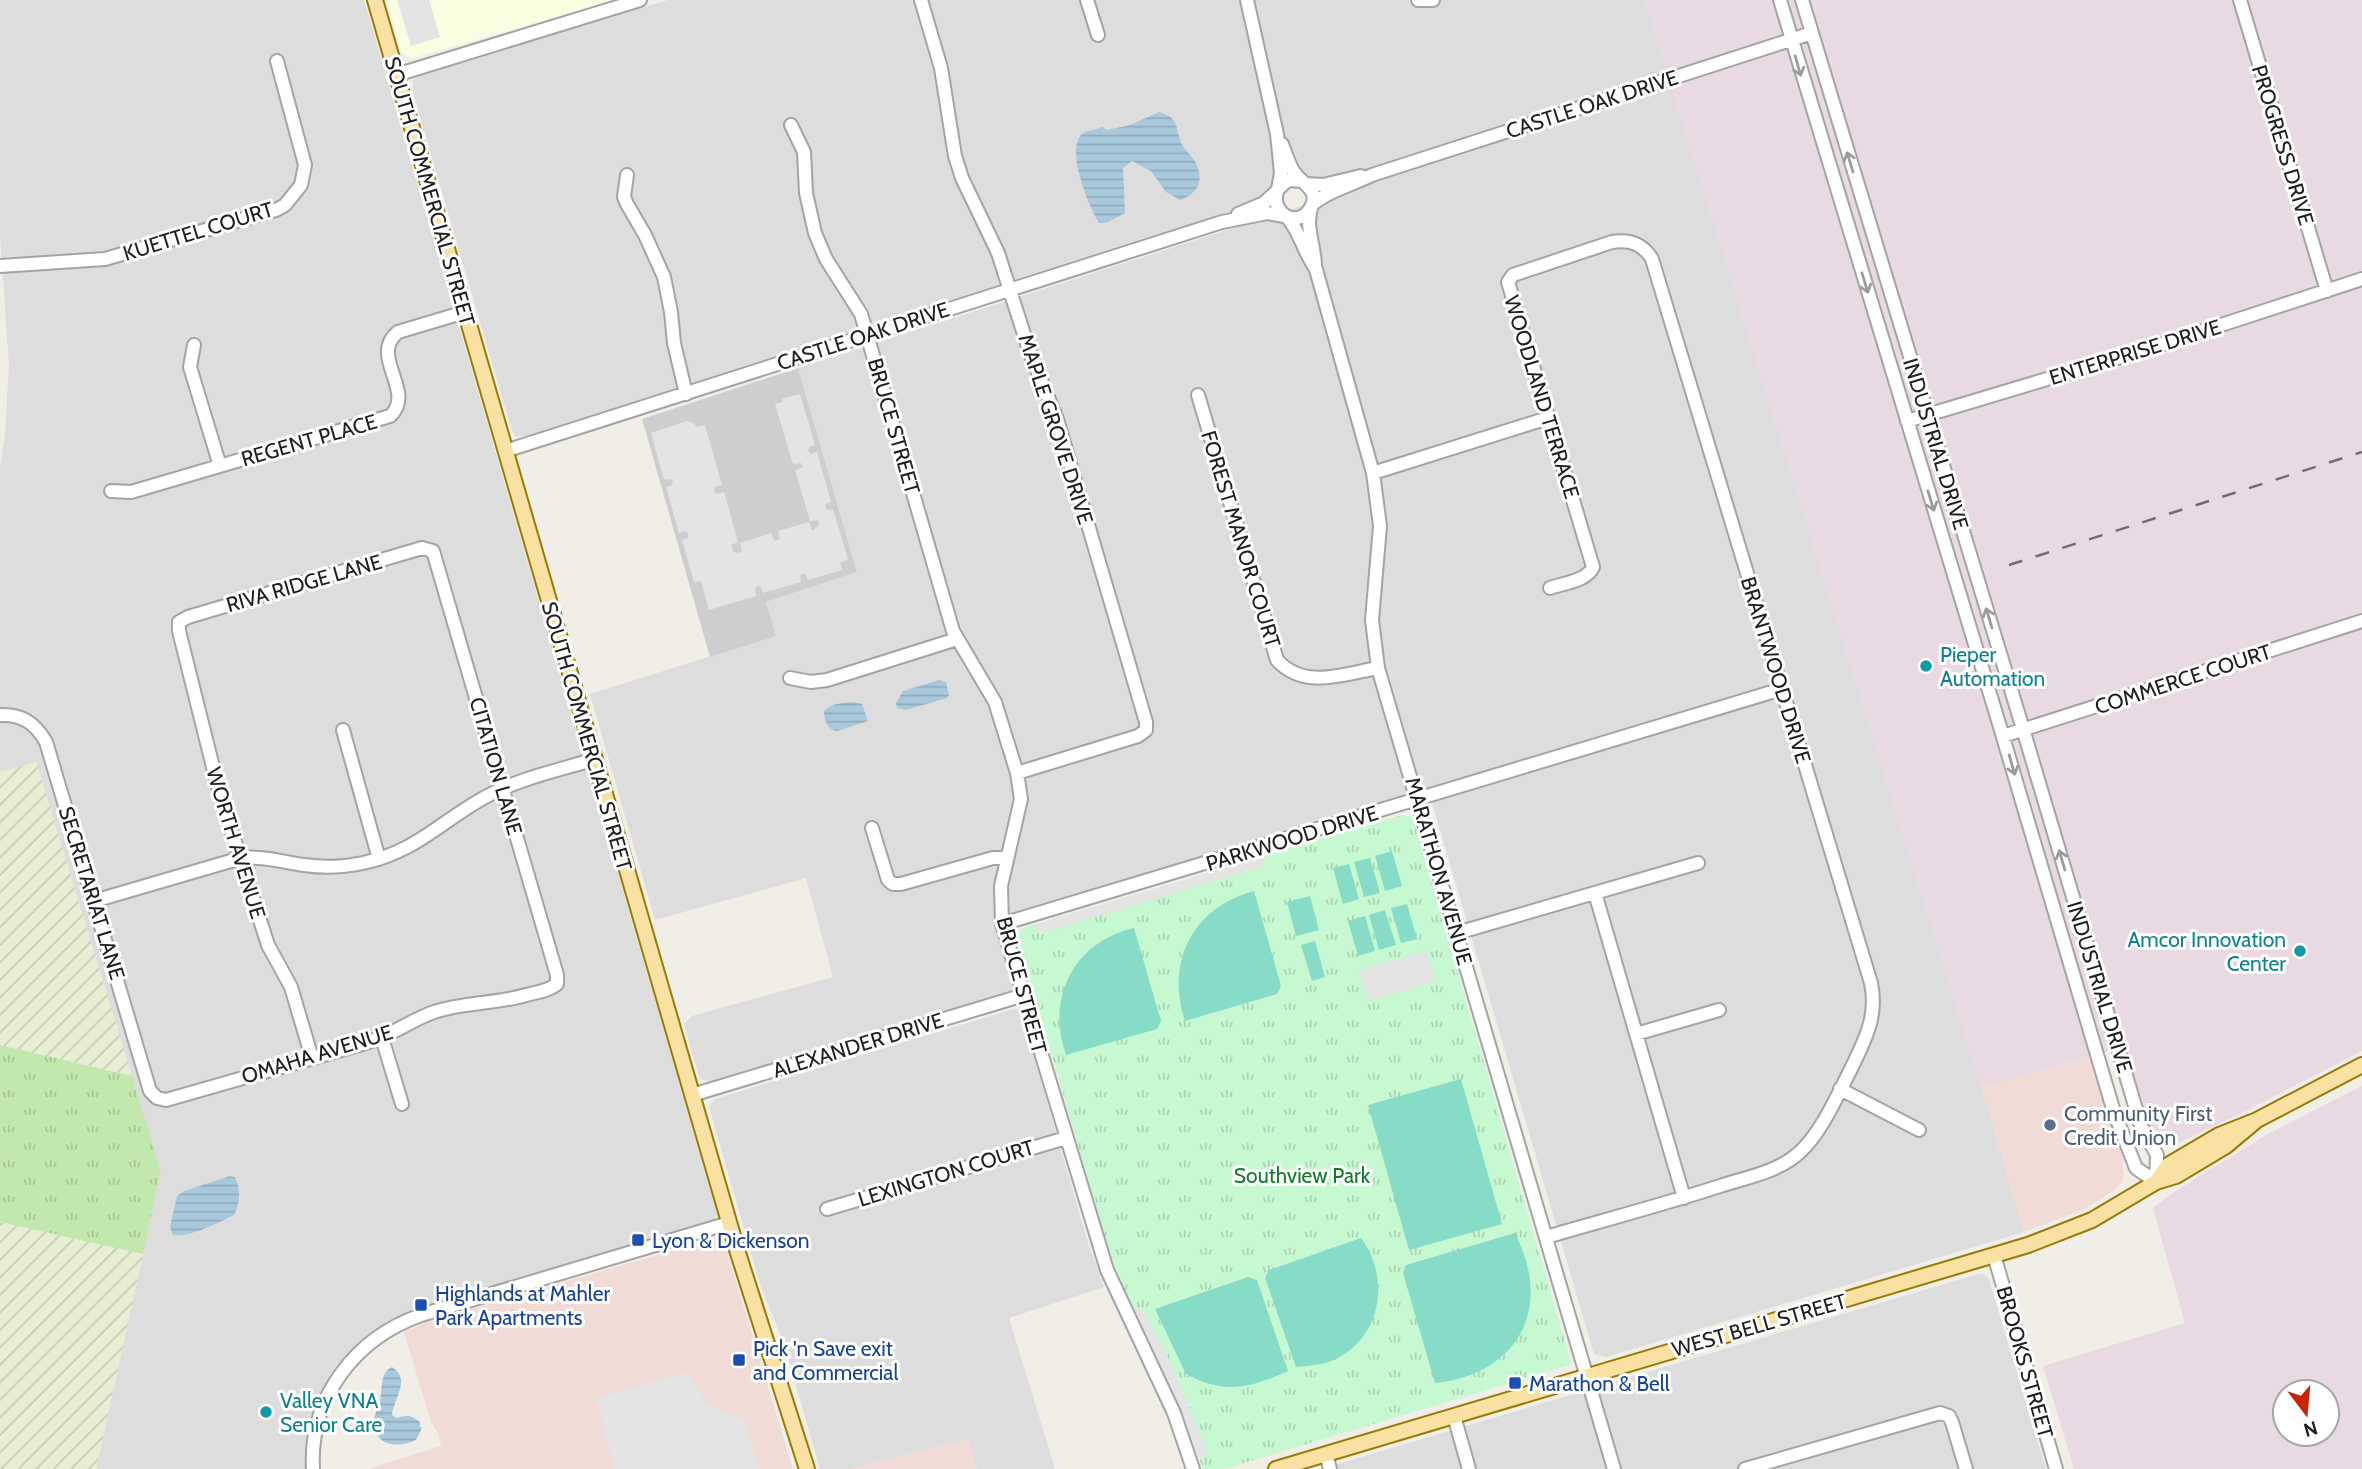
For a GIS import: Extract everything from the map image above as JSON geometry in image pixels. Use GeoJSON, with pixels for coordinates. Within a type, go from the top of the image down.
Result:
{"type":"FeatureCollection","features":[{"type":"Feature","properties":{"kind":"main road","name":"SOUTH COMMERCIAL STREET"},"geometry":{"type":"LineString","coordinates":[[375,0],[729,1223],[807,1469]]}},
{"type":"Feature","properties":{"kind":"main road"},"geometry":{"type":"LineString","coordinates":[[1994,1255],[2092,1220],[2156,1182],[2168,1165],[2219,1135],[2257,1120],[2362,1065]]}},
{"type":"Feature","properties":{"kind":"main road","name":"WEST BELL STREET"},"geometry":{"type":"LineString","coordinates":[[1276,1469],[1328,1462],[1454,1416],[1994,1255]]}},
{"type":"Feature","properties":{"kind":"street"},"geometry":{"type":"LineString","coordinates":[[396,75],[640,0]]}},
{"type":"Feature","properties":{"kind":"street","name":"MAPLE GROVE DRIVE"},"geometry":{"type":"LineString","coordinates":[[921,0],[941,68],[955,156],[962,177],[998,253],[1030,353],[1057,419],[1147,726],[1138,736],[1017,773]]}},
{"type":"Feature","properties":{"kind":"street"},"geometry":{"type":"LineString","coordinates":[[1087,0],[1098,35]]}},
{"type":"Feature","properties":{"kind":"street"},"geometry":{"type":"LineString","coordinates":[[1247,0],[1277,134],[1281,173],[1276,205],[1286,216],[1301,217],[1312,207],[1313,193],[1292,170],[1277,134]]}},
{"type":"Feature","properties":{"kind":"street"},"geometry":{"type":"LineString","coordinates":[[1418,0],[1433,0]]}},
{"type":"Feature","properties":{"kind":"street","name":"INDUSTRIAL DRIVE"},"geometry":{"type":"LineString","coordinates":[[1780,0],[2122,1137],[2136,1168],[2156,1182]]}},
{"type":"Feature","properties":{"kind":"street","name":"INDUSTRIAL DRIVE"},"geometry":{"type":"LineString","coordinates":[[1801,0],[2141,1126],[2157,1155],[2156,1182]]}},
{"type":"Feature","properties":{"kind":"street","name":"PROGRESS DRIVE"},"geometry":{"type":"LineString","coordinates":[[2240,0],[2327,291]]}},
{"type":"Feature","properties":{"kind":"street","name":"CASTLE OAK DRIVE"},"geometry":{"type":"LineString","coordinates":[[1312,207],[1324,195],[1372,175],[1812,33]]}},
{"type":"Feature","properties":{"kind":"street","name":"KUETTEL COURT"},"geometry":{"type":"LineString","coordinates":[[0,266],[105,259],[276,210],[285,205],[301,185],[304,165],[277,61]]}},
{"type":"Feature","properties":{"kind":"street","name":"BRUCE STREET"},"geometry":{"type":"LineString","coordinates":[[791,125],[804,152],[806,193],[814,233],[834,272],[857,306],[953,631],[995,702],[1017,773],[1021,799],[1001,886],[1002,924],[1112,1285],[1174,1413],[1193,1469]]}},
{"type":"Feature","properties":{"kind":"street"},"geometry":{"type":"LineString","coordinates":[[627,175],[624,197],[645,234],[664,277],[674,342],[686,394]]}},
{"type":"Feature","properties":{"kind":"street","name":"CASTLE OAK DRIVE"},"geometry":{"type":"LineString","coordinates":[[1304,182],[1323,186],[1353,176],[1372,175]]}},
{"type":"Feature","properties":{"kind":"street"},"geometry":{"type":"LineString","coordinates":[[1277,190],[1288,180],[1304,182]]}},
{"type":"Feature","properties":{"kind":"street","name":"CASTLE OAK DRIVE"},"geometry":{"type":"LineString","coordinates":[[505,451],[1222,222],[1264,204],[1277,190]]}},
{"type":"Feature","properties":{"kind":"street","name":"MARATHON AVENUE"},"geometry":{"type":"LineString","coordinates":[[1312,207],[1308,224],[1315,252],[1315,266],[1373,473],[1380,526],[1372,620],[1378,668],[1614,1469]]}},
{"type":"Feature","properties":{"kind":"street","name":"CASTLE OAK DRIVE"},"geometry":{"type":"LineString","coordinates":[[1222,222],[1267,214],[1286,216]]}},
{"type":"Feature","properties":{"kind":"street","name":"MARATHON AVENUE"},"geometry":{"type":"LineString","coordinates":[[1286,216],[1296,228],[1306,254],[1315,266]]}},
{"type":"Feature","properties":{"kind":"street","name":"WOODLAND TERRACE"},"geometry":{"type":"LineString","coordinates":[[1550,588],[1584,577],[1593,567],[1508,288],[1510,278],[1612,242],[1629,241],[1645,250]]}},
{"type":"Feature","properties":{"kind":"street","name":"BRANTWOOD DRIVE"},"geometry":{"type":"LineString","coordinates":[[1546,1237],[1684,1198],[1775,1169],[1790,1161],[1808,1143],[1840,1089],[1871,1026],[1874,995],[1652,259],[1645,250]]}},
{"type":"Feature","properties":{"kind":"street","name":"ENTERPRISE DRIVE"},"geometry":{"type":"LineString","coordinates":[[1907,421],[2053,378],[2362,279]]}},
{"type":"Feature","properties":{"kind":"street","name":"REGENT PLACE"},"geometry":{"type":"LineString","coordinates":[[111,491],[131,492],[390,416],[397,408],[399,399],[387,349],[392,337],[398,332],[465,312]]}},
{"type":"Feature","properties":{"kind":"street"},"geometry":{"type":"LineString","coordinates":[[194,345],[190,367],[220,466]]}},
{"type":"Feature","properties":{"kind":"street","name":"FOREST MANOR COURT"},"geometry":{"type":"LineString","coordinates":[[1198,395],[1277,660],[1291,672],[1308,678],[1327,678],[1378,668]]}},
{"type":"Feature","properties":{"kind":"street"},"geometry":{"type":"LineString","coordinates":[[1373,473],[1548,418]]}},
{"type":"Feature","properties":{"kind":"street","name":"RIVA RIDGE LANE"},"geometry":{"type":"LineString","coordinates":[[179,622],[188,617],[422,548],[430,549]]}},
{"type":"Feature","properties":{"kind":"street","name":"CITATION LANE"},"geometry":{"type":"LineString","coordinates":[[430,549],[435,556],[557,975],[557,984]]}},
{"type":"Feature","properties":{"kind":"street","name":"COMMERCE COURT"},"geometry":{"type":"LineString","coordinates":[[2003,736],[2362,621]]}},
{"type":"Feature","properties":{"kind":"street","name":"WORTH AVENUE"},"geometry":{"type":"LineString","coordinates":[[179,622],[213,769],[268,945],[291,987],[312,1058]]}},
{"type":"Feature","properties":{"kind":"street"},"geometry":{"type":"LineString","coordinates":[[790,678],[811,682],[827,680],[957,639]]}},
{"type":"Feature","properties":{"kind":"street","name":"PARKWOOD DRIVE"},"geometry":{"type":"LineString","coordinates":[[1002,924],[1782,690]]}},
{"type":"Feature","properties":{"kind":"street","name":"SECRETARIAT LANE"},"geometry":{"type":"LineString","coordinates":[[0,715],[22,717],[40,731],[46,742],[150,1091],[157,1098]]}},
{"type":"Feature","properties":{"kind":"street"},"geometry":{"type":"LineString","coordinates":[[343,730],[379,859]]}},
{"type":"Feature","properties":{"kind":"street"},"geometry":{"type":"LineString","coordinates":[[94,901],[241,858],[262,857],[325,866],[342,866],[379,859],[414,845],[476,802],[502,788],[595,759]]}},
{"type":"Feature","properties":{"kind":"street"},"geometry":{"type":"LineString","coordinates":[[872,828],[888,880],[893,884],[993,858],[1007,858]]}},
{"type":"Feature","properties":{"kind":"street"},"geometry":{"type":"LineString","coordinates":[[1457,933],[1698,863]]}},
{"type":"Feature","properties":{"kind":"street"},"geometry":{"type":"LineString","coordinates":[[1594,893],[1684,1198]]}},
{"type":"Feature","properties":{"kind":"street","name":"OMAHA AVENUE"},"geometry":{"type":"LineString","coordinates":[[157,1098],[166,1100],[382,1038],[433,1012],[474,1003],[510,1000],[551,989],[557,984]]}},
{"type":"Feature","properties":{"kind":"street","name":"ALEXANDER DRIVE"},"geometry":{"type":"LineString","coordinates":[[692,1095],[1024,995]]}},
{"type":"Feature","properties":{"kind":"street"},"geometry":{"type":"LineString","coordinates":[[1636,1034],[1719,1010]]}},
{"type":"Feature","properties":{"kind":"street"},"geometry":{"type":"LineString","coordinates":[[382,1038],[402,1104]]}},
{"type":"Feature","properties":{"kind":"street"},"geometry":{"type":"LineString","coordinates":[[1840,1089],[1919,1130]]}},
{"type":"Feature","properties":{"kind":"street","name":"LEXINGTON COURT"},"geometry":{"type":"LineString","coordinates":[[827,1209],[1066,1138]]}},
{"type":"Feature","properties":{"kind":"street"},"geometry":{"type":"LineString","coordinates":[[313,1469],[315,1433],[331,1388],[354,1356],[392,1327],[422,1315],[729,1223]]}},
{"type":"Feature","properties":{"kind":"street","name":"BROOKS STREET"},"geometry":{"type":"LineString","coordinates":[[1994,1255],[2056,1469]]}},
{"type":"Feature","properties":{"kind":"street"},"geometry":{"type":"LineString","coordinates":[[1745,1469],[1940,1413],[1950,1416],[1966,1469]]}},
{"type":"Feature","properties":{"kind":"street"},"geometry":{"type":"LineString","coordinates":[[1454,1416],[1469,1469]]}},
{"type":"Feature","properties":{"kind":"shaded area"},"geometry":{"type":"Polygon","coordinates":[[[0,0],[364,0],[717,1214],[710,1222],[414,1309],[373,1331],[335,1367],[320,1394],[311,1420],[306,1469],[96,1469],[161,1171],[36,763],[0,772],[0,469],[9,365],[0,236],[0,0]]]}},
{"type":"Feature","properties":{"kind":"shaded area"},"geometry":{"type":"Polygon","coordinates":[[[387,0],[616,0],[412,58],[401,51],[387,0]]]}},
{"type":"Feature","properties":{"kind":"shaded area"},"geometry":{"type":"Polygon","coordinates":[[[397,0],[429,0],[440,37],[411,46],[397,0]]]}},
{"type":"Feature","properties":{"kind":"shaded area"},"geometry":{"type":"Polygon","coordinates":[[[668,0],[1645,0],[1667,71],[1323,183],[1299,175],[1256,203],[1184,227],[527,436],[516,436],[512,431],[413,93],[413,80],[668,0]]]}},
{"type":"Feature","properties":{"kind":"shaded area"},"geometry":{"type":"Polygon","coordinates":[[[1645,0],[2362,0],[2362,1051],[2176,1144],[2163,1142],[2150,1130],[2123,1047],[1982,1088],[1645,0]]]}},
{"type":"Feature","properties":{"kind":"shaded area"},"geometry":{"type":"Polygon","coordinates":[[[1672,87],[1982,1088],[2024,1232],[1606,1357],[1594,1354],[1428,789],[995,919],[1014,991],[714,1082],[703,1080],[699,1076],[684,1024],[692,1016],[833,977],[806,878],[655,920],[590,694],[775,636],[766,602],[857,572],[798,368],[1672,87]]]}},
{"type":"Feature","properties":{"kind":"shaded area"},"geometry":{"type":"Polygon","coordinates":[[[798,368],[857,572],[766,602],[776,636],[710,657],[642,419],[798,368]]]}},
{"type":"Feature","properties":{"kind":"shaded area"},"geometry":{"type":"Polygon","coordinates":[[[800,394],[815,445],[809,447],[808,451],[811,454],[817,452],[831,502],[825,507],[827,510],[833,509],[848,559],[840,563],[842,570],[808,580],[802,573],[801,582],[763,593],[761,587],[757,586],[756,596],[709,610],[701,581],[694,582],[682,540],[688,538],[688,534],[686,531],[679,533],[666,487],[672,485],[673,481],[664,480],[651,433],[687,421],[697,427],[705,425],[722,485],[715,487],[714,491],[716,494],[724,492],[738,542],[731,545],[734,552],[738,553],[742,551],[740,543],[771,533],[774,541],[780,539],[778,531],[809,522],[812,531],[819,525],[818,520],[810,521],[795,470],[803,467],[801,463],[793,464],[775,404],[800,394]]]}},
{"type":"Feature","properties":{"kind":"shaded area"},"geometry":{"type":"Polygon","coordinates":[[[36,762],[132,1076],[0,1045],[0,772],[36,762]]]}},
{"type":"Feature","properties":{"kind":"shaded area"},"geometry":{"type":"Polygon","coordinates":[[[1261,857],[1264,866],[1038,934],[1035,925],[1261,857]]]}},
{"type":"Feature","properties":{"kind":"shaded area"},"geometry":{"type":"Polygon","coordinates":[[[1426,951],[1435,981],[1368,1001],[1359,970],[1426,951]]]}},
{"type":"Feature","properties":{"kind":"shaded area"},"geometry":{"type":"Polygon","coordinates":[[[1018,1009],[1022,1015],[1088,1243],[1104,1287],[1009,1318],[1055,1469],[977,1469],[968,1439],[850,1469],[820,1469],[784,1344],[760,1284],[709,1107],[715,1099],[1018,1009]]]}},
{"type":"Feature","properties":{"kind":"shaded area"},"geometry":{"type":"Polygon","coordinates":[[[2090,1057],[2123,1160],[2123,1180],[2115,1190],[2084,1209],[2024,1232],[1982,1088],[2090,1057]]]}},
{"type":"Feature","properties":{"kind":"shaded area"},"geometry":{"type":"Polygon","coordinates":[[[2362,1086],[2362,1469],[2074,1469],[2043,1366],[2185,1323],[2153,1208],[2266,1135],[2362,1086]]]}},
{"type":"Feature","properties":{"kind":"shaded area"},"geometry":{"type":"Polygon","coordinates":[[[0,1222],[143,1254],[96,1469],[0,1469],[0,1222]]]}},
{"type":"Feature","properties":{"kind":"shaded area"},"geometry":{"type":"Polygon","coordinates":[[[719,1237],[725,1246],[793,1469],[368,1469],[441,1446],[439,1435],[431,1422],[404,1332],[424,1323],[719,1237]]]}},
{"type":"Feature","properties":{"kind":"shaded area"},"geometry":{"type":"Polygon","coordinates":[[[1978,1274],[1986,1275],[1989,1280],[2046,1469],[1321,1469],[1978,1274]]]}},
{"type":"Feature","properties":{"kind":"shaded area"},"geometry":{"type":"Polygon","coordinates":[[[1142,1308],[1169,1360],[1202,1438],[1207,1455],[1199,1459],[1183,1414],[1134,1311],[1142,1308]]]}},
{"type":"Feature","properties":{"kind":"shaded area"},"geometry":{"type":"Polygon","coordinates":[[[688,1372],[706,1403],[744,1420],[760,1469],[615,1469],[596,1398],[688,1372]]]}},
{"type":"Feature","properties":{"kind":"shaded area"},"geometry":{"type":"Polygon","coordinates":[[[969,1439],[977,1469],[850,1469],[969,1439]]]}},
{"type":"Feature","properties":{"kind":"green space","name":"Southview Park"},"geometry":{"type":"Polygon","coordinates":[[[1402,815],[1413,819],[1571,1362],[1569,1365],[1224,1469],[1203,1469],[1183,1414],[1121,1283],[1107,1245],[1017,935],[1023,928],[1402,815]]]}},
{"type":"Feature","properties":{"kind":"green space"},"geometry":{"type":"Polygon","coordinates":[[[1392,851],[1402,886],[1385,891],[1375,856],[1392,851]]]}},
{"type":"Feature","properties":{"kind":"green space"},"geometry":{"type":"Polygon","coordinates":[[[1370,858],[1380,893],[1364,897],[1354,862],[1370,858]]]}},
{"type":"Feature","properties":{"kind":"green space"},"geometry":{"type":"Polygon","coordinates":[[[1349,864],[1359,899],[1343,904],[1333,868],[1349,864]]]}},
{"type":"Feature","properties":{"kind":"green space"},"geometry":{"type":"Polygon","coordinates":[[[1254,891],[1281,986],[1277,994],[1185,1021],[1179,978],[1182,958],[1189,940],[1200,924],[1215,910],[1254,891]]]}},
{"type":"Feature","properties":{"kind":"green space"},"geometry":{"type":"Polygon","coordinates":[[[1310,896],[1319,930],[1296,936],[1287,902],[1310,896]]]}},
{"type":"Feature","properties":{"kind":"green space"},"geometry":{"type":"Polygon","coordinates":[[[1407,904],[1417,939],[1401,943],[1391,908],[1407,904]]]}},
{"type":"Feature","properties":{"kind":"green space"},"geometry":{"type":"Polygon","coordinates":[[[1385,910],[1396,945],[1379,950],[1369,915],[1385,910]]]}},
{"type":"Feature","properties":{"kind":"green space"},"geometry":{"type":"Polygon","coordinates":[[[1365,916],[1375,951],[1358,956],[1348,921],[1365,916]]]}},
{"type":"Feature","properties":{"kind":"green space"},"geometry":{"type":"Polygon","coordinates":[[[1134,928],[1161,1021],[1157,1029],[1066,1055],[1060,1013],[1063,993],[1070,975],[1080,959],[1095,946],[1113,935],[1134,928]]]}},
{"type":"Feature","properties":{"kind":"green space"},"geometry":{"type":"Polygon","coordinates":[[[1315,941],[1325,977],[1312,981],[1301,945],[1315,941]]]}},
{"type":"Feature","properties":{"kind":"green space"},"geometry":{"type":"Polygon","coordinates":[[[0,1045],[132,1076],[161,1171],[143,1254],[0,1222],[0,1045]]]}},
{"type":"Feature","properties":{"kind":"green space"},"geometry":{"type":"Polygon","coordinates":[[[1461,1079],[1502,1224],[1409,1250],[1368,1105],[1461,1079]]]}},
{"type":"Feature","properties":{"kind":"green space"},"geometry":{"type":"Polygon","coordinates":[[[1515,1233],[1530,1280],[1530,1302],[1526,1321],[1518,1338],[1506,1353],[1492,1364],[1455,1380],[1435,1383],[1403,1273],[1406,1265],[1515,1233]]]}},
{"type":"Feature","properties":{"kind":"green space"},"geometry":{"type":"Polygon","coordinates":[[[1361,1238],[1371,1255],[1378,1290],[1370,1325],[1347,1353],[1329,1362],[1296,1367],[1265,1278],[1269,1270],[1361,1238]]]}},
{"type":"Feature","properties":{"kind":"green space"},"geometry":{"type":"Polygon","coordinates":[[[1248,1277],[1257,1280],[1288,1371],[1262,1382],[1237,1387],[1213,1385],[1186,1374],[1155,1309],[1248,1277]]]}},
{"type":"Feature","properties":{"kind":"water"},"geometry":{"type":"Polygon","coordinates":[[[1159,112],[1174,121],[1183,146],[1197,167],[1199,184],[1192,193],[1180,200],[1166,192],[1151,171],[1132,161],[1123,168],[1125,213],[1108,222],[1099,223],[1080,178],[1077,141],[1086,131],[1130,125],[1159,112]]]}},
{"type":"Feature","properties":{"kind":"water"},"geometry":{"type":"Polygon","coordinates":[[[939,680],[946,682],[949,695],[947,698],[906,710],[897,708],[896,703],[903,691],[939,680]]]}},
{"type":"Feature","properties":{"kind":"water"},"geometry":{"type":"Polygon","coordinates":[[[852,702],[862,704],[868,721],[837,731],[828,727],[824,711],[834,705],[852,702]]]}},
{"type":"Feature","properties":{"kind":"water"},"geometry":{"type":"Polygon","coordinates":[[[230,1176],[235,1177],[239,1191],[234,1215],[196,1232],[173,1235],[170,1227],[177,1196],[184,1191],[230,1176]]]}},
{"type":"Feature","properties":{"kind":"water"},"geometry":{"type":"Polygon","coordinates":[[[392,1367],[398,1372],[401,1384],[392,1415],[397,1418],[411,1417],[420,1422],[422,1428],[416,1440],[409,1443],[383,1441],[375,1431],[375,1415],[380,1402],[383,1377],[392,1367]]]}},
{"type":"Feature","properties":{"kind":"railway"},"geometry":{"type":"LineString","coordinates":[[2009,565],[2362,452]]}},
{"type":"Feature","properties":{"kind":"place","name":"Pieper Automation"},"geometry":{"type":"Point","coordinates":[1926,666]}},
{"type":"Feature","properties":{"kind":"place","name":"Amcor Innovation Center"},"geometry":{"type":"Point","coordinates":[2300,951]}},
{"type":"Feature","properties":{"kind":"place","name":"Community First Credit Union"},"geometry":{"type":"Point","coordinates":[2050,1125]}},
{"type":"Feature","properties":{"kind":"place","name":"Lyon & Dickenson"},"geometry":{"type":"Point","coordinates":[638,1240]}},
{"type":"Feature","properties":{"kind":"place","name":"Highlands at Mahler Park Apartments"},"geometry":{"type":"Point","coordinates":[421,1305]}},
{"type":"Feature","properties":{"kind":"place","name":"Pick 'n Save exit and Commercial"},"geometry":{"type":"Point","coordinates":[739,1360]}},
{"type":"Feature","properties":{"kind":"place","name":"Marathon & Bell"},"geometry":{"type":"Point","coordinates":[1515,1383]}},
{"type":"Feature","properties":{"kind":"place","name":"Valley VNA Senior Care"},"geometry":{"type":"Point","coordinates":[266,1412]}}]}
